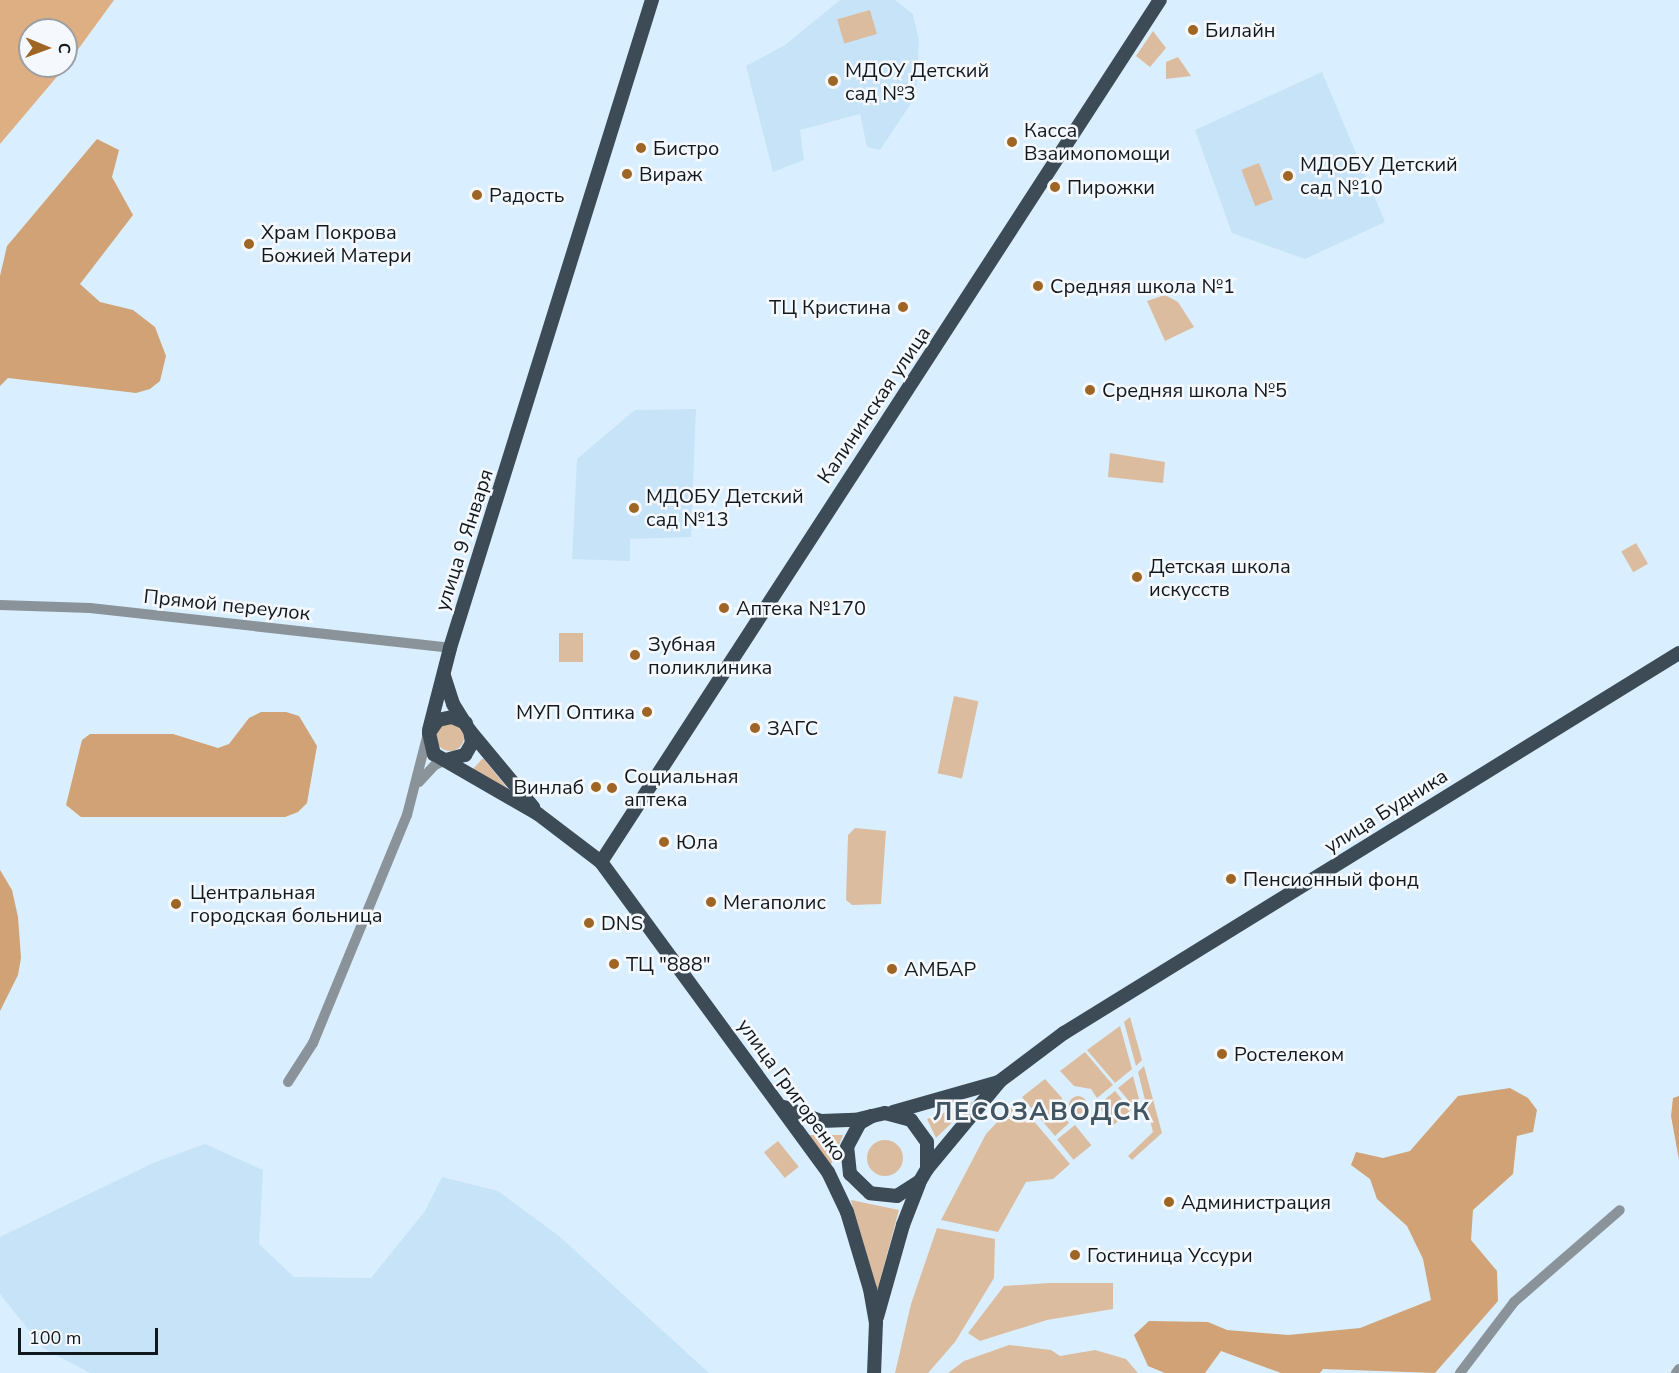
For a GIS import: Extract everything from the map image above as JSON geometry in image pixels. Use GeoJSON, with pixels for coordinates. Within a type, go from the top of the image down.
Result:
{"type":"FeatureCollection","features":[{"type":"Feature","properties":{"kind":"main road","name":"улица 9 Января"},"geometry":{"type":"LineString","coordinates":[[429,733],[450,648],[652,0]]}},
{"type":"Feature","properties":{"kind":"main road","name":"Калининская улица"},"geometry":{"type":"LineString","coordinates":[[601,862],[1160,0]]}},
{"type":"Feature","properties":{"kind":"main road","name":"улица Будника"},"geometry":{"type":"LineString","coordinates":[[876,1322],[903,1225],[924,1175],[1000,1081],[1064,1034],[1679,653]]}},
{"type":"Feature","properties":{"kind":"main road"},"geometry":{"type":"LineString","coordinates":[[444,676],[453,704],[468,727],[538,814]]}},
{"type":"Feature","properties":{"kind":"main road"},"geometry":{"type":"LineString","coordinates":[[468,727],[445,717],[429,733],[430,747],[446,760],[538,814]]}},
{"type":"Feature","properties":{"kind":"main road"},"geometry":{"type":"LineString","coordinates":[[446,760],[465,755],[472,743],[468,727]]}},
{"type":"Feature","properties":{"kind":"main road","name":"улица Григоренко"},"geometry":{"type":"LineString","coordinates":[[538,814],[601,862],[824,1166],[848,1212],[876,1322],[874,1373]]}},
{"type":"Feature","properties":{"kind":"main road"},"geometry":{"type":"LineString","coordinates":[[782,1106],[795,1114],[821,1121],[872,1116],[940,1102],[1000,1081]]}},
{"type":"Feature","properties":{"kind":"main road"},"geometry":{"type":"LineString","coordinates":[[824,1166],[850,1174],[864,1189],[883,1196],[910,1190],[924,1175],[927,1142],[921,1129],[911,1120],[887,1113]]}},
{"type":"Feature","properties":{"kind":"main road"},"geometry":{"type":"LineString","coordinates":[[848,1212],[850,1174],[847,1147],[851,1134],[872,1116]]}},
{"type":"Feature","properties":{"kind":"street","name":"Прямой переулок"},"geometry":{"type":"LineString","coordinates":[[0,605],[90,608],[450,648]]}},
{"type":"Feature","properties":{"kind":"street","name":"улица 9 Января"},"geometry":{"type":"LineString","coordinates":[[288,1082],[313,1043],[417,785],[429,733]]}},
{"type":"Feature","properties":{"kind":"street"},"geometry":{"type":"LineString","coordinates":[[417,785],[435,765],[446,760]]}},
{"type":"Feature","properties":{"kind":"street"},"geometry":{"type":"LineString","coordinates":[[1460,1373],[1514,1302],[1620,1210]]}},
{"type":"Feature","properties":{"kind":"street"},"geometry":{"type":"LineString","coordinates":[[1676,1373],[1679,1369]]}},
{"type":"Feature","properties":{"kind":"shaded area"},"geometry":{"type":"Polygon","coordinates":[[[0,0],[114,0],[78,50],[78,18],[18,18],[18,78],[56,78],[0,144],[0,0]]]}},
{"type":"Feature","properties":{"kind":"shaded area","name":"МДОУ Детский сад №3"},"geometry":{"type":"Polygon","coordinates":[[[840,0],[895,0],[913,14],[919,40],[916,96],[880,150],[867,147],[860,114],[800,130],[804,160],[773,172],[746,66],[785,45],[840,0]]]}},
{"type":"Feature","properties":{"kind":"shaded area"},"geometry":{"type":"Polygon","coordinates":[[[870,10],[877,34],[844,43],[837,19],[870,10]]]}},
{"type":"Feature","properties":{"kind":"shaded area"},"geometry":{"type":"Polygon","coordinates":[[[1153,31],[1166,48],[1150,67],[1136,56],[1153,31]]]}},
{"type":"Feature","properties":{"kind":"shaded area"},"geometry":{"type":"Polygon","coordinates":[[[1178,57],[1191,76],[1166,79],[1166,62],[1178,57]]]}},
{"type":"Feature","properties":{"kind":"shaded area","name":"МДОБУ Детский сад №10"},"geometry":{"type":"Polygon","coordinates":[[[1322,72],[1385,222],[1305,259],[1232,233],[1195,130],[1322,72]]]}},
{"type":"Feature","properties":{"kind":"shaded area"},"geometry":{"type":"Polygon","coordinates":[[[97,139],[119,150],[112,177],[133,215],[80,284],[100,302],[133,310],[155,327],[166,356],[160,381],[150,389],[136,393],[8,378],[0,386],[0,276],[7,246],[97,139]]]}},
{"type":"Feature","properties":{"kind":"shaded area"},"geometry":{"type":"Polygon","coordinates":[[[1259,163],[1273,199],[1255,206],[1241,170],[1259,163]]]}},
{"type":"Feature","properties":{"kind":"shaded area"},"geometry":{"type":"Polygon","coordinates":[[[1165,295],[1178,302],[1194,327],[1165,341],[1147,301],[1165,295]]]}},
{"type":"Feature","properties":{"kind":"shaded area","name":"МДОБУ Детский сад №13"},"geometry":{"type":"Polygon","coordinates":[[[696,409],[691,537],[630,539],[630,561],[572,559],[577,459],[635,410],[696,409]]]}},
{"type":"Feature","properties":{"kind":"shaded area"},"geometry":{"type":"Polygon","coordinates":[[[1110,453],[1165,462],[1163,483],[1108,477],[1110,453]]]}},
{"type":"Feature","properties":{"kind":"shaded area"},"geometry":{"type":"Polygon","coordinates":[[[1636,543],[1648,564],[1633,572],[1621,552],[1636,543]]]}},
{"type":"Feature","properties":{"kind":"shaded area"},"geometry":{"type":"Polygon","coordinates":[[[559,633],[583,633],[583,662],[559,662],[559,633]]]}},
{"type":"Feature","properties":{"kind":"shaded area"},"geometry":{"type":"Polygon","coordinates":[[[954,696],[978,701],[962,778],[938,773],[954,696]]]}},
{"type":"Feature","properties":{"kind":"shaded area"},"geometry":{"type":"Polygon","coordinates":[[[261,712],[286,712],[299,716],[317,746],[307,803],[298,812],[285,817],[81,817],[66,805],[82,740],[90,734],[173,734],[218,748],[229,744],[249,718],[261,712]]]}},
{"type":"Feature","properties":{"kind":"shaded area"},"geometry":{"type":"Polygon","coordinates":[[[450,723],[460,727],[464,737],[460,747],[450,751],[440,747],[436,737],[440,727],[450,723]]]}},
{"type":"Feature","properties":{"kind":"shaded area"},"geometry":{"type":"Polygon","coordinates":[[[483,758],[512,794],[473,769],[483,758]]]}},
{"type":"Feature","properties":{"kind":"shaded area"},"geometry":{"type":"Polygon","coordinates":[[[855,828],[886,831],[881,904],[852,905],[846,900],[848,835],[855,828]]]}},
{"type":"Feature","properties":{"kind":"shaded area"},"geometry":{"type":"Polygon","coordinates":[[[0,870],[12,890],[18,917],[21,958],[18,975],[0,1011],[0,870]]]}},
{"type":"Feature","properties":{"kind":"shaded area"},"geometry":{"type":"Polygon","coordinates":[[[1130,1017],[1142,1060],[1136,1066],[1124,1022],[1130,1017]]]}},
{"type":"Feature","properties":{"kind":"shaded area"},"geometry":{"type":"Polygon","coordinates":[[[1120,1026],[1132,1069],[1115,1083],[1087,1050],[1120,1026]]]}},
{"type":"Feature","properties":{"kind":"shaded area"},"geometry":{"type":"Polygon","coordinates":[[[1085,1052],[1113,1085],[1097,1098],[1091,1089],[1074,1086],[1060,1071],[1085,1052]]]}},
{"type":"Feature","properties":{"kind":"shaded area"},"geometry":{"type":"Polygon","coordinates":[[[1144,1066],[1162,1133],[1132,1160],[1128,1156],[1153,1132],[1138,1072],[1144,1066]]]}},
{"type":"Feature","properties":{"kind":"shaded area"},"geometry":{"type":"Polygon","coordinates":[[[1133,1076],[1140,1103],[1134,1107],[1118,1088],[1133,1076]]]}},
{"type":"Feature","properties":{"kind":"shaded area"},"geometry":{"type":"Polygon","coordinates":[[[1045,1079],[1062,1098],[1061,1113],[1069,1123],[1055,1136],[1022,1097],[1045,1079]]]}},
{"type":"Feature","properties":{"kind":"shaded area"},"geometry":{"type":"Polygon","coordinates":[[[1510,1088],[1528,1098],[1537,1110],[1533,1132],[1517,1136],[1513,1174],[1473,1210],[1471,1240],[1497,1271],[1498,1301],[1435,1373],[1323,1369],[1320,1373],[1281,1373],[1221,1351],[1205,1373],[1165,1373],[1148,1366],[1134,1335],[1149,1321],[1208,1322],[1227,1330],[1288,1335],[1360,1328],[1431,1300],[1423,1259],[1407,1226],[1377,1199],[1370,1179],[1351,1165],[1356,1152],[1383,1158],[1410,1151],[1458,1096],[1510,1088]]]}},
{"type":"Feature","properties":{"kind":"shaded area"},"geometry":{"type":"Polygon","coordinates":[[[1115,1091],[1131,1110],[1113,1125],[1097,1106],[1115,1091]]]}},
{"type":"Feature","properties":{"kind":"shaded area"},"geometry":{"type":"Polygon","coordinates":[[[1074,1096],[1082,1096],[1087,1101],[1085,1112],[1074,1114],[1069,1109],[1069,1101],[1074,1096]]]}},
{"type":"Feature","properties":{"kind":"shaded area"},"geometry":{"type":"Polygon","coordinates":[[[1679,1096],[1679,1160],[1671,1116],[1673,1098],[1679,1096]]]}},
{"type":"Feature","properties":{"kind":"shaded area"},"geometry":{"type":"Polygon","coordinates":[[[1017,1101],[1070,1164],[1053,1179],[1026,1182],[998,1232],[941,1220],[986,1134],[1017,1101]]]}},
{"type":"Feature","properties":{"kind":"shaded area"},"geometry":{"type":"Polygon","coordinates":[[[973,1102],[936,1138],[927,1119],[973,1102]]]}},
{"type":"Feature","properties":{"kind":"shaded area"},"geometry":{"type":"Polygon","coordinates":[[[1075,1125],[1091,1145],[1073,1160],[1057,1139],[1075,1125]]]}},
{"type":"Feature","properties":{"kind":"shaded area"},"geometry":{"type":"Polygon","coordinates":[[[808,1135],[843,1135],[830,1167],[808,1135]]]}},
{"type":"Feature","properties":{"kind":"shaded area"},"geometry":{"type":"Polygon","coordinates":[[[885,1140],[898,1145],[903,1158],[898,1171],[885,1176],[872,1171],[867,1158],[872,1145],[885,1140]]]}},
{"type":"Feature","properties":{"kind":"shaded area"},"geometry":{"type":"Polygon","coordinates":[[[778,1141],[799,1167],[785,1178],[764,1152],[778,1141]]]}},
{"type":"Feature","properties":{"kind":"shaded area"},"geometry":{"type":"Polygon","coordinates":[[[205,1144],[263,1170],[259,1244],[294,1277],[371,1278],[425,1211],[442,1177],[498,1191],[559,1236],[709,1373],[90,1373],[43,1348],[0,1294],[0,1237],[153,1163],[205,1144]]]}},
{"type":"Feature","properties":{"kind":"shaded area"},"geometry":{"type":"Polygon","coordinates":[[[851,1200],[899,1210],[875,1299],[851,1200]]]}},
{"type":"Feature","properties":{"kind":"shaded area"},"geometry":{"type":"Polygon","coordinates":[[[937,1228],[995,1239],[994,1278],[955,1342],[928,1373],[895,1373],[911,1304],[937,1228]]]}},
{"type":"Feature","properties":{"kind":"shaded area"},"geometry":{"type":"Polygon","coordinates":[[[1113,1283],[1113,1309],[1047,1320],[980,1341],[968,1333],[1004,1286],[1113,1283]]]}},
{"type":"Feature","properties":{"kind":"shaded area"},"geometry":{"type":"Polygon","coordinates":[[[1009,1345],[1051,1350],[1060,1356],[1095,1350],[1126,1359],[1138,1373],[948,1373],[964,1361],[1009,1345]]]}},
{"type":"Feature","properties":{"kind":"place","name":"Билайн"},"geometry":{"type":"Point","coordinates":[1193,30]}},
{"type":"Feature","properties":{"kind":"place","name":"МДОУ Детский сад №3"},"geometry":{"type":"Point","coordinates":[833,81]}},
{"type":"Feature","properties":{"kind":"place","name":"Касса Взаимопомощи"},"geometry":{"type":"Point","coordinates":[1012,142]}},
{"type":"Feature","properties":{"kind":"place","name":"Бистро"},"geometry":{"type":"Point","coordinates":[641,148]}},
{"type":"Feature","properties":{"kind":"place","name":"Вираж"},"geometry":{"type":"Point","coordinates":[627,174]}},
{"type":"Feature","properties":{"kind":"place","name":"МДОБУ Детский сад №10"},"geometry":{"type":"Point","coordinates":[1288,176]}},
{"type":"Feature","properties":{"kind":"place","name":"Пирожки"},"geometry":{"type":"Point","coordinates":[1055,187]}},
{"type":"Feature","properties":{"kind":"place","name":"Радость"},"geometry":{"type":"Point","coordinates":[477,195]}},
{"type":"Feature","properties":{"kind":"place","name":"Храм Покрова Божией Матери"},"geometry":{"type":"Point","coordinates":[249,244]}},
{"type":"Feature","properties":{"kind":"place","name":"Средняя школа №1"},"geometry":{"type":"Point","coordinates":[1038,286]}},
{"type":"Feature","properties":{"kind":"place","name":"ТЦ Кристина"},"geometry":{"type":"Point","coordinates":[903,307]}},
{"type":"Feature","properties":{"kind":"place","name":"Средняя школа №5"},"geometry":{"type":"Point","coordinates":[1090,390]}},
{"type":"Feature","properties":{"kind":"place","name":"МДОБУ Детский сад №13"},"geometry":{"type":"Point","coordinates":[634,508]}},
{"type":"Feature","properties":{"kind":"place","name":"Детская школа искусств"},"geometry":{"type":"Point","coordinates":[1137,577]}},
{"type":"Feature","properties":{"kind":"place","name":"Аптека №170"},"geometry":{"type":"Point","coordinates":[724,608]}},
{"type":"Feature","properties":{"kind":"place","name":"Зубная поликлиника"},"geometry":{"type":"Point","coordinates":[635,655]}},
{"type":"Feature","properties":{"kind":"place","name":"МУП Оптика"},"geometry":{"type":"Point","coordinates":[647,712]}},
{"type":"Feature","properties":{"kind":"place","name":"ЗАГС"},"geometry":{"type":"Point","coordinates":[755,728]}},
{"type":"Feature","properties":{"kind":"place","name":"Винлаб"},"geometry":{"type":"Point","coordinates":[596,787]}},
{"type":"Feature","properties":{"kind":"place","name":"Социальная аптека"},"geometry":{"type":"Point","coordinates":[612,788]}},
{"type":"Feature","properties":{"kind":"place","name":"Юла"},"geometry":{"type":"Point","coordinates":[664,842]}},
{"type":"Feature","properties":{"kind":"place","name":"Пенсионный фонд"},"geometry":{"type":"Point","coordinates":[1231,879]}},
{"type":"Feature","properties":{"kind":"place","name":"Мегаполис"},"geometry":{"type":"Point","coordinates":[711,902]}},
{"type":"Feature","properties":{"kind":"place","name":"Центральная городская больница"},"geometry":{"type":"Point","coordinates":[176,904]}},
{"type":"Feature","properties":{"kind":"place","name":"DNS"},"geometry":{"type":"Point","coordinates":[589,923]}},
{"type":"Feature","properties":{"kind":"place","name":"ТЦ \"888\""},"geometry":{"type":"Point","coordinates":[614,964]}},
{"type":"Feature","properties":{"kind":"place","name":"АМБАР"},"geometry":{"type":"Point","coordinates":[892,969]}},
{"type":"Feature","properties":{"kind":"place","name":"Ростелеком"},"geometry":{"type":"Point","coordinates":[1222,1054]}},
{"type":"Feature","properties":{"kind":"place","name":"Администрация"},"geometry":{"type":"Point","coordinates":[1169,1202]}},
{"type":"Feature","properties":{"kind":"place","name":"Гостиница Уссури"},"geometry":{"type":"Point","coordinates":[1075,1255]}},
{"type":"Feature","properties":{"kind":"district","name":"ЛЕСОЗАВОДСК"},"geometry":{"type":"Point","coordinates":[1042,1112]}}]}
